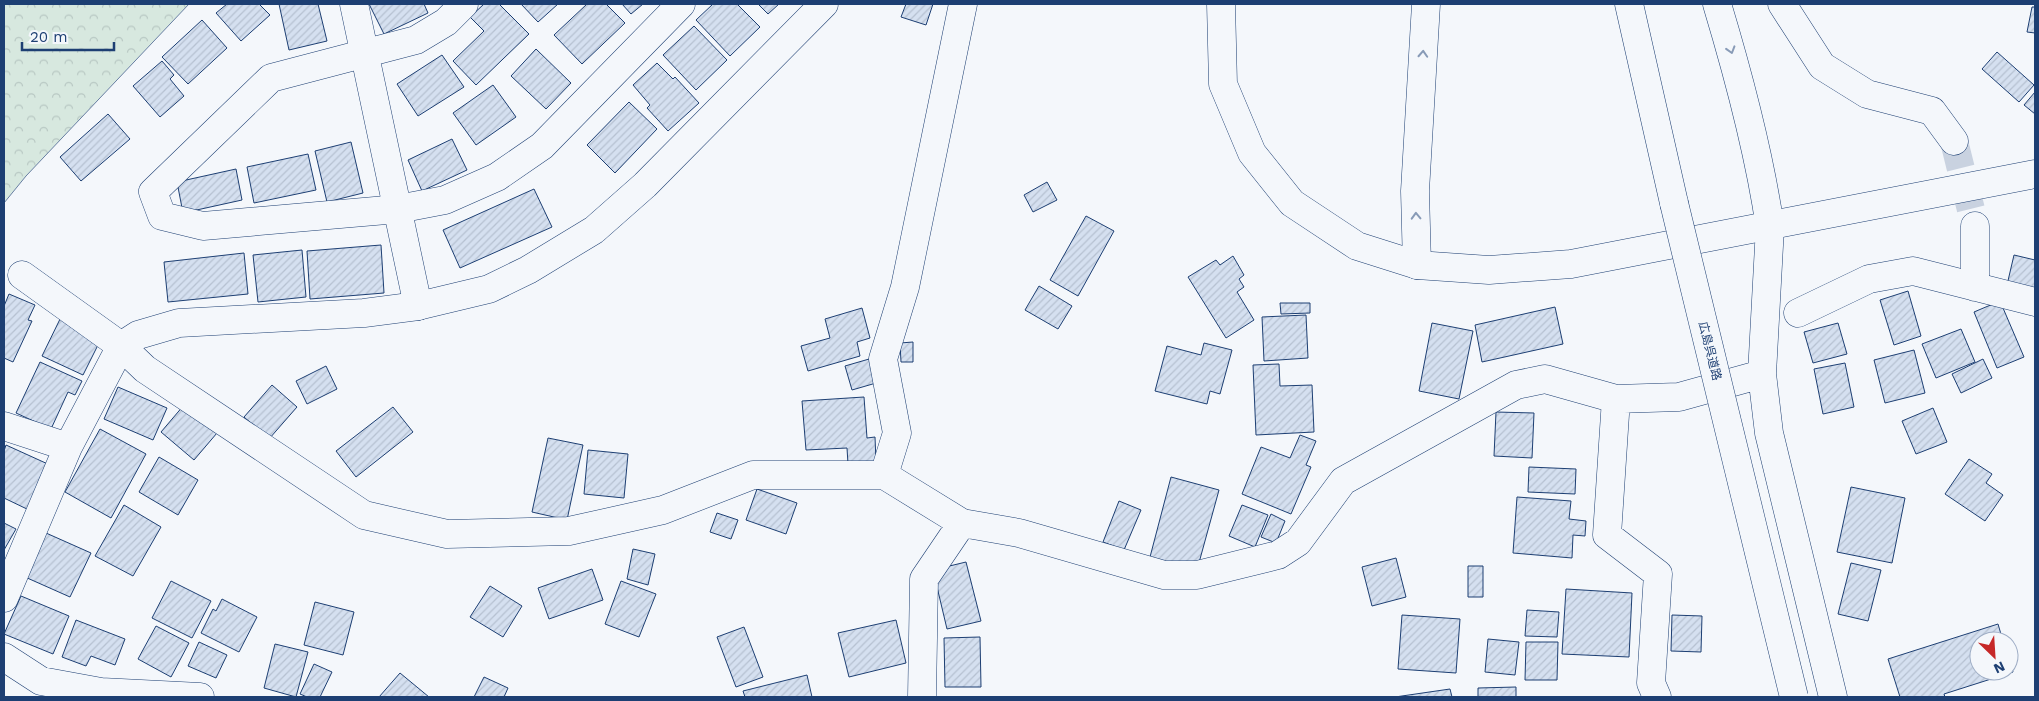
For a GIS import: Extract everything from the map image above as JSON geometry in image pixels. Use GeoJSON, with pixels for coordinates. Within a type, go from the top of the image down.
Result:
{"type":"FeatureCollection","features":[{"type":"Feature","properties":{"kind":"main road"},"geometry":{"type":"LineString","coordinates":[[354,4],[418,306]]}},
{"type":"Feature","properties":{"kind":"main road"},"geometry":{"type":"LineString","coordinates":[[464,4],[446,22],[416,40],[271,78],[152,192],[162,216],[202,226],[398,209],[445,200],[498,177],[542,146],[681,4]]}},
{"type":"Feature","properties":{"kind":"main road"},"geometry":{"type":"LineString","coordinates":[[4,598],[68,447],[121,346],[138,335],[179,323],[364,313],[418,306],[488,288],[528,270],[594,230],[645,185],[824,4]]}},
{"type":"Feature","properties":{"kind":"main road"},"geometry":{"type":"LineString","coordinates":[[884,475],[897,433],[883,358],[905,287],[963,4]]}},
{"type":"Feature","properties":{"kind":"main road"},"geometry":{"type":"LineString","coordinates":[[1221,4],[1223,84],[1252,152],[1292,203],[1357,246],[1418,265],[1489,270],[1571,264],[1770,227],[2035,174]]}},
{"type":"Feature","properties":{"kind":"main road"},"geometry":{"type":"LineString","coordinates":[[1418,265],[1416,191],[1426,4]]}},
{"type":"Feature","properties":{"kind":"main road","name":"広島呉道路"},"geometry":{"type":"LineString","coordinates":[[1629,4],[1674,204],[1794,697]]}},
{"type":"Feature","properties":{"kind":"main road"},"geometry":{"type":"LineString","coordinates":[[1717,4],[1736,67],[1762,174],[1770,227],[1762,374],[1769,432],[1834,697]]}},
{"type":"Feature","properties":{"kind":"main road"},"geometry":{"type":"LineString","coordinates":[[1782,4],[1822,66],[1867,94],[1932,111],[1954,141]]}},
{"type":"Feature","properties":{"kind":"main road"},"geometry":{"type":"LineString","coordinates":[[1975,226],[1975,287]]}},
{"type":"Feature","properties":{"kind":"main road"},"geometry":{"type":"LineString","coordinates":[[1798,313],[1870,279],[1912,271],[2035,302]]}},
{"type":"Feature","properties":{"kind":"main road"},"geometry":{"type":"LineString","coordinates":[[22,275],[121,346],[145,369],[364,516],[447,534],[569,531],[663,510],[753,475],[884,475],[962,523],[1019,533],[1164,575],[1197,575],[1278,555],[1298,542],[1343,481],[1516,385],[1546,379],[1616,399],[1678,397],[1762,374]]}},
{"type":"Feature","properties":{"kind":"main road"},"geometry":{"type":"LineString","coordinates":[[1616,399],[1607,535],[1658,574],[1651,683],[1657,697]]}},
{"type":"Feature","properties":{"kind":"main road"},"geometry":{"type":"LineString","coordinates":[[4,426],[68,447]]}},
{"type":"Feature","properties":{"kind":"main road"},"geometry":{"type":"LineString","coordinates":[[922,697],[924,579],[962,523]]}},
{"type":"Feature","properties":{"kind":"main road"},"geometry":{"type":"LineString","coordinates":[[4,657],[41,681],[101,692],[200,697]]}},
{"type":"Feature","properties":{"kind":"green space"},"geometry":{"type":"Polygon","coordinates":[[[4,4],[189,4],[26,176],[4,203],[4,4]]]}},
{"type":"Feature","properties":{"kind":"building"},"geometry":{"type":"Polygon","coordinates":[[[227,4],[259,4],[270,15],[241,41],[216,13],[227,4]]]}},
{"type":"Feature","properties":{"kind":"building"},"geometry":{"type":"Polygon","coordinates":[[[279,4],[318,4],[327,41],[289,50],[279,4]]]}},
{"type":"Feature","properties":{"kind":"building"},"geometry":{"type":"Polygon","coordinates":[[[369,4],[424,4],[428,13],[384,34],[369,4]]]}},
{"type":"Feature","properties":{"kind":"building"},"geometry":{"type":"Polygon","coordinates":[[[484,4],[499,4],[529,34],[476,85],[453,61],[484,31],[470,17],[484,4]]]}},
{"type":"Feature","properties":{"kind":"building"},"geometry":{"type":"Polygon","coordinates":[[[521,4],[558,4],[538,22],[521,4]]]}},
{"type":"Feature","properties":{"kind":"building"},"geometry":{"type":"Polygon","coordinates":[[[587,4],[606,4],[625,23],[582,64],[554,35],[587,4]]]}},
{"type":"Feature","properties":{"kind":"building"},"geometry":{"type":"Polygon","coordinates":[[[622,4],[643,4],[631,14],[622,4]]]}},
{"type":"Feature","properties":{"kind":"building"},"geometry":{"type":"Polygon","coordinates":[[[713,4],[737,4],[760,27],[730,56],[696,20],[713,4]]]}},
{"type":"Feature","properties":{"kind":"building"},"geometry":{"type":"Polygon","coordinates":[[[758,4],[779,4],[768,14],[758,4]]]}},
{"type":"Feature","properties":{"kind":"building"},"geometry":{"type":"Polygon","coordinates":[[[906,4],[933,4],[926,25],[901,17],[906,4]]]}},
{"type":"Feature","properties":{"kind":"building"},"geometry":{"type":"Polygon","coordinates":[[[2032,7],[2035,7],[2035,33],[2027,32],[2032,7]]]}},
{"type":"Feature","properties":{"kind":"building"},"geometry":{"type":"Polygon","coordinates":[[[202,20],[227,48],[188,84],[162,57],[202,20]]]}},
{"type":"Feature","properties":{"kind":"building"},"geometry":{"type":"Polygon","coordinates":[[[694,26],[727,60],[696,90],[663,55],[694,26]]]}},
{"type":"Feature","properties":{"kind":"building"},"geometry":{"type":"Polygon","coordinates":[[[536,49],[571,83],[546,109],[511,76],[536,49]]]}},
{"type":"Feature","properties":{"kind":"building"},"geometry":{"type":"Polygon","coordinates":[[[1997,52],[2034,85],[2019,102],[1982,69],[1997,52]]]}},
{"type":"Feature","properties":{"kind":"building"},"geometry":{"type":"Polygon","coordinates":[[[442,55],[464,87],[418,116],[397,84],[442,55]]]}},
{"type":"Feature","properties":{"kind":"building"},"geometry":{"type":"Polygon","coordinates":[[[162,61],[174,75],[170,79],[184,96],[160,117],[133,86],[162,61]]]}},
{"type":"Feature","properties":{"kind":"building"},"geometry":{"type":"Polygon","coordinates":[[[657,63],[673,79],[675,77],[699,103],[668,131],[647,108],[650,105],[633,85],[657,63]]]}},
{"type":"Feature","properties":{"kind":"building"},"geometry":{"type":"Polygon","coordinates":[[[493,85],[516,117],[476,145],[453,113],[493,85]]]}},
{"type":"Feature","properties":{"kind":"building"},"geometry":{"type":"Polygon","coordinates":[[[2035,92],[2035,114],[2024,105],[2035,92]]]}},
{"type":"Feature","properties":{"kind":"building"},"geometry":{"type":"Polygon","coordinates":[[[629,102],[657,129],[615,173],[587,145],[629,102]]]}},
{"type":"Feature","properties":{"kind":"building"},"geometry":{"type":"Polygon","coordinates":[[[108,114],[130,139],[81,181],[60,157],[108,114]]]}},
{"type":"Feature","properties":{"kind":"building"},"geometry":{"type":"Polygon","coordinates":[[[452,139],[467,170],[422,191],[408,160],[452,139]]]}},
{"type":"Feature","properties":{"kind":"building"},"geometry":{"type":"Polygon","coordinates":[[[351,142],[363,193],[327,202],[315,151],[351,142]]]}},
{"type":"Feature","properties":{"kind":"building"},"geometry":{"type":"Polygon","coordinates":[[[308,154],[316,190],[254,203],[247,167],[308,154]]]}},
{"type":"Feature","properties":{"kind":"building"},"geometry":{"type":"Polygon","coordinates":[[[236,169],[242,200],[183,213],[177,182],[236,169]]]}},
{"type":"Feature","properties":{"kind":"building"},"geometry":{"type":"Polygon","coordinates":[[[1047,182],[1057,200],[1033,212],[1024,195],[1047,182]]]}},
{"type":"Feature","properties":{"kind":"building"},"geometry":{"type":"Polygon","coordinates":[[[534,189],[552,227],[460,268],[443,230],[534,189]]]}},
{"type":"Feature","properties":{"kind":"building"},"geometry":{"type":"Polygon","coordinates":[[[1086,216],[1114,231],[1078,296],[1050,280],[1086,216]]]}},
{"type":"Feature","properties":{"kind":"building"},"geometry":{"type":"Polygon","coordinates":[[[381,245],[384,293],[310,299],[307,251],[381,245]]]}},
{"type":"Feature","properties":{"kind":"building"},"geometry":{"type":"Polygon","coordinates":[[[302,250],[306,297],[258,302],[253,255],[302,250]]]}},
{"type":"Feature","properties":{"kind":"building"},"geometry":{"type":"Polygon","coordinates":[[[244,253],[248,294],[168,302],[164,262],[244,253]]]}},
{"type":"Feature","properties":{"kind":"building"},"geometry":{"type":"Polygon","coordinates":[[[2014,255],[2035,260],[2035,291],[2007,285],[2014,255]]]}},
{"type":"Feature","properties":{"kind":"building"},"geometry":{"type":"Polygon","coordinates":[[[1233,256],[1244,275],[1239,279],[1244,287],[1237,292],[1254,320],[1226,338],[1188,277],[1216,260],[1220,265],[1233,256]]]}},
{"type":"Feature","properties":{"kind":"building"},"geometry":{"type":"Polygon","coordinates":[[[1039,286],[1072,306],[1058,329],[1025,310],[1039,286]]]}},
{"type":"Feature","properties":{"kind":"building"},"geometry":{"type":"Polygon","coordinates":[[[1908,291],[1921,336],[1894,345],[1880,300],[1908,291]]]}},
{"type":"Feature","properties":{"kind":"building"},"geometry":{"type":"Polygon","coordinates":[[[9,294],[35,305],[28,320],[32,321],[13,362],[4,358],[4,306],[9,294]]]}},
{"type":"Feature","properties":{"kind":"building"},"geometry":{"type":"Polygon","coordinates":[[[2000,301],[2024,357],[1997,368],[1974,312],[2000,301]]]}},
{"type":"Feature","properties":{"kind":"building"},"geometry":{"type":"Polygon","coordinates":[[[1280,303],[1310,303],[1310,313],[1281,314],[1280,303]]]}},
{"type":"Feature","properties":{"kind":"building"},"geometry":{"type":"Polygon","coordinates":[[[1555,307],[1563,344],[1482,362],[1475,325],[1555,307]]]}},
{"type":"Feature","properties":{"kind":"building"},"geometry":{"type":"Polygon","coordinates":[[[862,308],[870,338],[857,342],[860,356],[808,371],[801,346],[830,338],[825,319],[862,308]]]}},
{"type":"Feature","properties":{"kind":"building"},"geometry":{"type":"Polygon","coordinates":[[[62,315],[103,335],[83,375],[42,356],[62,315]]]}},
{"type":"Feature","properties":{"kind":"building"},"geometry":{"type":"Polygon","coordinates":[[[1306,315],[1308,358],[1264,361],[1262,317],[1306,315]]]}},
{"type":"Feature","properties":{"kind":"building"},"geometry":{"type":"Polygon","coordinates":[[[1432,323],[1473,331],[1459,399],[1419,391],[1432,323]]]}},
{"type":"Feature","properties":{"kind":"building"},"geometry":{"type":"Polygon","coordinates":[[[1838,323],[1847,354],[1813,363],[1804,332],[1838,323]]]}},
{"type":"Feature","properties":{"kind":"building"},"geometry":{"type":"Polygon","coordinates":[[[1961,329],[1975,362],[1936,378],[1922,344],[1961,329]]]}},
{"type":"Feature","properties":{"kind":"building"},"geometry":{"type":"Polygon","coordinates":[[[913,342],[913,362],[901,362],[900,343],[913,342]]]}},
{"type":"Feature","properties":{"kind":"building"},"geometry":{"type":"Polygon","coordinates":[[[1204,343],[1232,350],[1220,394],[1210,391],[1207,404],[1155,391],[1167,346],[1201,355],[1204,343]]]}},
{"type":"Feature","properties":{"kind":"building"},"geometry":{"type":"Polygon","coordinates":[[[1914,350],[1925,393],[1885,403],[1874,360],[1914,350]]]}},
{"type":"Feature","properties":{"kind":"building"},"geometry":{"type":"Polygon","coordinates":[[[876,357],[883,381],[852,390],[845,366],[876,357]]]}},
{"type":"Feature","properties":{"kind":"building"},"geometry":{"type":"Polygon","coordinates":[[[1983,359],[1992,378],[1961,393],[1952,374],[1983,359]]]}},
{"type":"Feature","properties":{"kind":"building"},"geometry":{"type":"Polygon","coordinates":[[[40,362],[82,381],[75,395],[68,392],[51,429],[16,413],[40,362]]]}},
{"type":"Feature","properties":{"kind":"building"},"geometry":{"type":"Polygon","coordinates":[[[1845,363],[1854,407],[1823,414],[1814,369],[1845,363]]]}},
{"type":"Feature","properties":{"kind":"building"},"geometry":{"type":"Polygon","coordinates":[[[1279,364],[1280,386],[1312,385],[1314,432],[1256,435],[1253,365],[1279,364]]]}},
{"type":"Feature","properties":{"kind":"building"},"geometry":{"type":"Polygon","coordinates":[[[326,366],[337,389],[307,404],[296,381],[326,366]]]}},
{"type":"Feature","properties":{"kind":"building"},"geometry":{"type":"Polygon","coordinates":[[[272,385],[297,407],[269,439],[244,417],[272,385]]]}},
{"type":"Feature","properties":{"kind":"building"},"geometry":{"type":"Polygon","coordinates":[[[118,387],[167,408],[153,440],[104,419],[118,387]]]}},
{"type":"Feature","properties":{"kind":"building"},"geometry":{"type":"Polygon","coordinates":[[[864,397],[867,438],[875,437],[876,462],[848,464],[847,448],[806,450],[802,401],[864,397]]]}},
{"type":"Feature","properties":{"kind":"building"},"geometry":{"type":"Polygon","coordinates":[[[184,405],[217,433],[194,460],[161,432],[184,405]]]}},
{"type":"Feature","properties":{"kind":"building"},"geometry":{"type":"Polygon","coordinates":[[[393,407],[413,432],[356,477],[336,451],[393,407]]]}},
{"type":"Feature","properties":{"kind":"building"},"geometry":{"type":"Polygon","coordinates":[[[1933,408],[1947,442],[1916,454],[1902,421],[1933,408]]]}},
{"type":"Feature","properties":{"kind":"building"},"geometry":{"type":"Polygon","coordinates":[[[1496,412],[1534,413],[1532,458],[1494,456],[1496,412]]]}},
{"type":"Feature","properties":{"kind":"building"},"geometry":{"type":"Polygon","coordinates":[[[100,429],[146,454],[111,518],[65,492],[100,429]]]}},
{"type":"Feature","properties":{"kind":"building"},"geometry":{"type":"Polygon","coordinates":[[[1300,435],[1316,441],[1306,465],[1311,467],[1291,514],[1242,494],[1261,447],[1290,458],[1300,435]]]}},
{"type":"Feature","properties":{"kind":"building"},"geometry":{"type":"Polygon","coordinates":[[[548,438],[583,445],[567,520],[532,512],[548,438]]]}},
{"type":"Feature","properties":{"kind":"building"},"geometry":{"type":"Polygon","coordinates":[[[6,445],[50,465],[29,510],[4,498],[4,451],[6,445]]]}},
{"type":"Feature","properties":{"kind":"building"},"geometry":{"type":"Polygon","coordinates":[[[588,450],[628,454],[624,498],[584,494],[588,450]]]}},
{"type":"Feature","properties":{"kind":"building"},"geometry":{"type":"Polygon","coordinates":[[[159,457],[198,480],[178,515],[139,492],[159,457]]]}},
{"type":"Feature","properties":{"kind":"building"},"geometry":{"type":"Polygon","coordinates":[[[1969,459],[1992,474],[1986,483],[2003,495],[1985,521],[1945,494],[1969,459]]]}},
{"type":"Feature","properties":{"kind":"building"},"geometry":{"type":"Polygon","coordinates":[[[1529,467],[1576,469],[1575,494],[1528,492],[1529,467]]]}},
{"type":"Feature","properties":{"kind":"building"},"geometry":{"type":"Polygon","coordinates":[[[1171,477],[1219,490],[1197,570],[1150,557],[1171,477]]]}},
{"type":"Feature","properties":{"kind":"building"},"geometry":{"type":"Polygon","coordinates":[[[1851,487],[1905,498],[1892,563],[1837,552],[1851,487]]]}},
{"type":"Feature","properties":{"kind":"building"},"geometry":{"type":"Polygon","coordinates":[[[757,489],[797,503],[786,534],[746,520],[757,489]]]}},
{"type":"Feature","properties":{"kind":"building"},"geometry":{"type":"Polygon","coordinates":[[[1517,497],[1571,501],[1569,519],[1586,521],[1585,536],[1573,535],[1572,558],[1513,553],[1517,497]]]}},
{"type":"Feature","properties":{"kind":"building"},"geometry":{"type":"Polygon","coordinates":[[[1119,501],[1141,510],[1124,550],[1103,542],[1119,501]]]}},
{"type":"Feature","properties":{"kind":"building"},"geometry":{"type":"Polygon","coordinates":[[[124,505],[161,527],[133,576],[95,556],[124,505]]]}},
{"type":"Feature","properties":{"kind":"building"},"geometry":{"type":"Polygon","coordinates":[[[1242,505],[1268,515],[1255,547],[1229,536],[1242,505]]]}},
{"type":"Feature","properties":{"kind":"building"},"geometry":{"type":"Polygon","coordinates":[[[717,513],[738,520],[731,539],[710,532],[717,513]]]}},
{"type":"Feature","properties":{"kind":"building"},"geometry":{"type":"Polygon","coordinates":[[[1271,514],[1285,521],[1276,543],[1261,537],[1271,514]]]}},
{"type":"Feature","properties":{"kind":"building"},"geometry":{"type":"Polygon","coordinates":[[[4,523],[16,529],[4,550],[4,523]]]}},
{"type":"Feature","properties":{"kind":"building"},"geometry":{"type":"Polygon","coordinates":[[[46,533],[91,553],[70,597],[25,577],[46,533]]]}},
{"type":"Feature","properties":{"kind":"building"},"geometry":{"type":"Polygon","coordinates":[[[633,549],[655,554],[648,585],[627,579],[633,549]]]}},
{"type":"Feature","properties":{"kind":"building"},"geometry":{"type":"Polygon","coordinates":[[[1396,558],[1406,597],[1372,606],[1362,567],[1396,558]]]}},
{"type":"Feature","properties":{"kind":"building"},"geometry":{"type":"Polygon","coordinates":[[[966,562],[981,621],[947,629],[933,570],[966,562]]]}},
{"type":"Feature","properties":{"kind":"building"},"geometry":{"type":"Polygon","coordinates":[[[1851,563],[1881,570],[1868,621],[1838,614],[1851,563]]]}},
{"type":"Feature","properties":{"kind":"building"},"geometry":{"type":"Polygon","coordinates":[[[1468,566],[1483,566],[1483,597],[1468,597],[1468,566]]]}},
{"type":"Feature","properties":{"kind":"building"},"geometry":{"type":"Polygon","coordinates":[[[592,569],[603,600],[549,619],[538,588],[592,569]]]}},
{"type":"Feature","properties":{"kind":"building"},"geometry":{"type":"Polygon","coordinates":[[[171,581],[211,601],[192,638],[152,618],[171,581]]]}},
{"type":"Feature","properties":{"kind":"building"},"geometry":{"type":"Polygon","coordinates":[[[621,581],[656,594],[639,637],[605,624],[621,581]]]}},
{"type":"Feature","properties":{"kind":"building"},"geometry":{"type":"Polygon","coordinates":[[[490,586],[522,606],[503,637],[470,617],[490,586]]]}},
{"type":"Feature","properties":{"kind":"building"},"geometry":{"type":"Polygon","coordinates":[[[1566,589],[1632,593],[1629,657],[1562,654],[1566,589]]]}},
{"type":"Feature","properties":{"kind":"building"},"geometry":{"type":"Polygon","coordinates":[[[21,596],[69,616],[53,654],[4,634],[21,596]]]}},
{"type":"Feature","properties":{"kind":"building"},"geometry":{"type":"Polygon","coordinates":[[[222,599],[257,617],[239,652],[201,633],[213,609],[216,611],[222,599]]]}},
{"type":"Feature","properties":{"kind":"building"},"geometry":{"type":"Polygon","coordinates":[[[315,602],[354,612],[343,655],[304,645],[315,602]]]}},
{"type":"Feature","properties":{"kind":"building"},"geometry":{"type":"Polygon","coordinates":[[[1527,610],[1559,612],[1557,637],[1525,636],[1527,610]]]}},
{"type":"Feature","properties":{"kind":"building"},"geometry":{"type":"Polygon","coordinates":[[[1402,615],[1460,619],[1456,673],[1398,669],[1402,615]]]}},
{"type":"Feature","properties":{"kind":"building"},"geometry":{"type":"Polygon","coordinates":[[[1672,615],[1702,616],[1701,652],[1671,651],[1672,615]]]}},
{"type":"Feature","properties":{"kind":"building"},"geometry":{"type":"Polygon","coordinates":[[[76,620],[125,639],[115,665],[91,656],[86,666],[62,657],[76,620]]]}},
{"type":"Feature","properties":{"kind":"building"},"geometry":{"type":"Polygon","coordinates":[[[896,620],[906,663],[849,677],[838,633],[896,620]]]}},
{"type":"Feature","properties":{"kind":"building"},"geometry":{"type":"Polygon","coordinates":[[[1998,624],[2000,631],[1976,631],[1998,624]]]}},
{"type":"Feature","properties":{"kind":"building"},"geometry":{"type":"Polygon","coordinates":[[[156,626],[189,643],[171,677],[138,659],[156,626]]]}},
{"type":"Feature","properties":{"kind":"building"},"geometry":{"type":"Polygon","coordinates":[[[744,627],[763,677],[736,687],[717,637],[744,627]]]}},
{"type":"Feature","properties":{"kind":"building"},"geometry":{"type":"Polygon","coordinates":[[[1969,633],[1969,681],[1985,681],[1944,694],[1945,697],[1900,697],[1888,659],[1969,633]]]}},
{"type":"Feature","properties":{"kind":"building"},"geometry":{"type":"Polygon","coordinates":[[[980,637],[981,687],[945,687],[944,638],[980,637]]]}},
{"type":"Feature","properties":{"kind":"building"},"geometry":{"type":"Polygon","coordinates":[[[1488,639],[1519,642],[1515,675],[1485,672],[1488,639]]]}},
{"type":"Feature","properties":{"kind":"building"},"geometry":{"type":"Polygon","coordinates":[[[199,642],[227,655],[216,678],[188,666],[199,642]]]}},
{"type":"Feature","properties":{"kind":"building"},"geometry":{"type":"Polygon","coordinates":[[[1526,642],[1558,642],[1557,680],[1525,680],[1526,642]]]}},
{"type":"Feature","properties":{"kind":"building"},"geometry":{"type":"Polygon","coordinates":[[[275,644],[308,652],[296,697],[264,688],[275,644]]]}},
{"type":"Feature","properties":{"kind":"building"},"geometry":{"type":"Polygon","coordinates":[[[314,664],[332,672],[320,697],[307,697],[300,694],[314,664]]]}},
{"type":"Feature","properties":{"kind":"building"},"geometry":{"type":"Polygon","coordinates":[[[400,673],[429,697],[379,697],[400,673]]]}},
{"type":"Feature","properties":{"kind":"building"},"geometry":{"type":"Polygon","coordinates":[[[807,675],[812,697],[745,697],[743,691],[807,675]]]}},
{"type":"Feature","properties":{"kind":"building"},"geometry":{"type":"Polygon","coordinates":[[[484,677],[508,688],[504,697],[474,697],[484,677]]]}},
{"type":"Feature","properties":{"kind":"building"},"geometry":{"type":"Polygon","coordinates":[[[1516,687],[1516,697],[1478,697],[1478,688],[1516,687]]]}},
{"type":"Feature","properties":{"kind":"building"},"geometry":{"type":"Polygon","coordinates":[[[1450,689],[1452,697],[1395,697],[1450,689]]]}},
{"type":"Feature","properties":{"kind":"tunnel"},"geometry":{"type":"LineString","coordinates":[[1954,141],[1975,226]]}}]}
